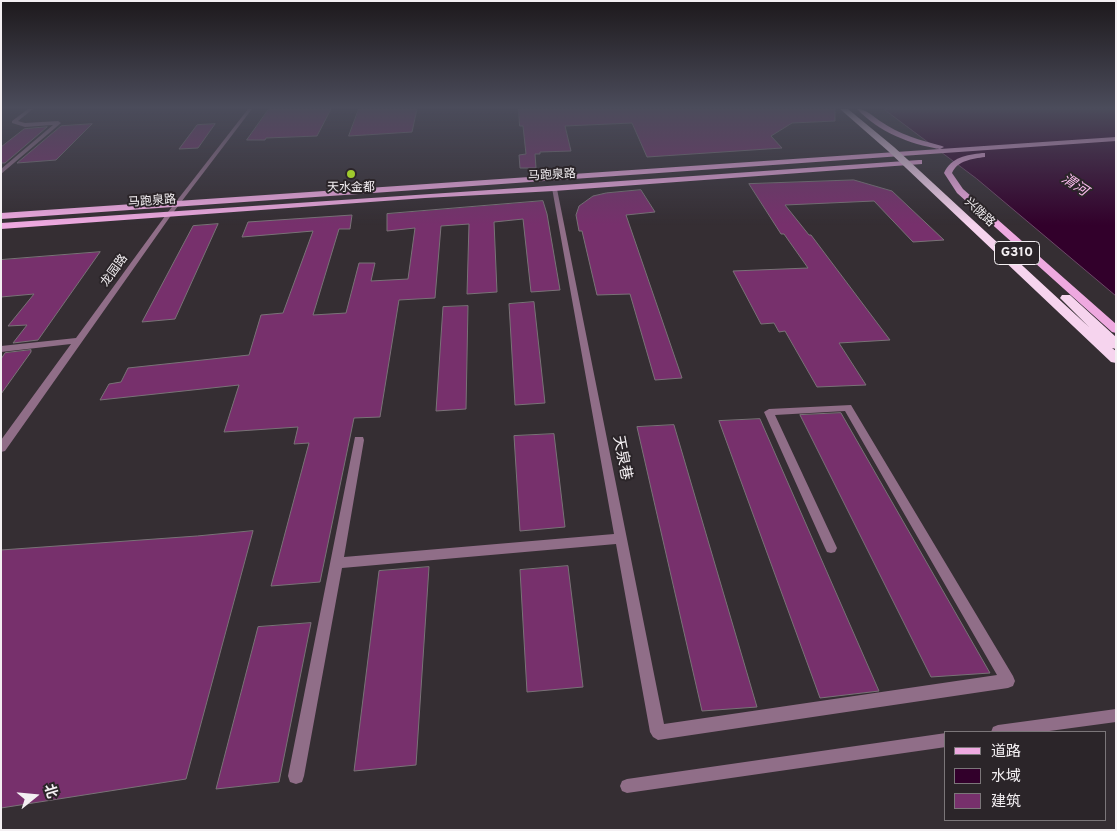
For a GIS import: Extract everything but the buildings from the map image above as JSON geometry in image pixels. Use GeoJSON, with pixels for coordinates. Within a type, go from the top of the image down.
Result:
{"type":"FeatureCollection","features":[{"type":"Feature","properties":{"kind":"highway","name":"兴陇路"},"geometry":{"type":"LineString","coordinates":[[903,148],[1116,345]]}},
{"type":"Feature","properties":{"kind":"highway","name":"兴陇路"},"geometry":{"type":"LineString","coordinates":[[891,149],[1116,359]]}},
{"type":"Feature","properties":{"kind":"main road","name":"马跑泉路"},"geometry":{"type":"LineString","coordinates":[[424,186],[524,174],[903,148]]}},
{"type":"Feature","properties":{"kind":"main road"},"geometry":{"type":"LineString","coordinates":[[942,148],[996,150],[1020,148]]}},
{"type":"Feature","properties":{"kind":"main road"},"geometry":{"type":"LineString","coordinates":[[522,183],[1040,148]]}},
{"type":"Feature","properties":{"kind":"main road"},"geometry":{"type":"LineString","coordinates":[[996,150],[957,161],[950,166],[948,173],[951,180],[960,191],[1116,330]]}},
{"type":"Feature","properties":{"kind":"main road","name":"马跑泉路"},"geometry":{"type":"LineString","coordinates":[[1,226],[170,213],[554,189],[919,162]]}},
{"type":"Feature","properties":{"kind":"main road","name":"马跑泉路"},"geometry":{"type":"LineString","coordinates":[[1,216],[424,186],[522,183]]}},
{"type":"Feature","properties":{"kind":"main road","name":"马跑泉路"},"geometry":{"type":"LineString","coordinates":[[425,196],[522,183]]}},
{"type":"Feature","properties":{"kind":"street"},"geometry":{"type":"LineString","coordinates":[[1,172],[29,148]]}},
{"type":"Feature","properties":{"kind":"street","name":"龙园路"},"geometry":{"type":"LineString","coordinates":[[1,448],[170,213],[180,203],[221,148]]}},
{"type":"Feature","properties":{"kind":"street","name":"天泉巷"},"geometry":{"type":"LineString","coordinates":[[554,189],[658,732],[1008,681],[848,407],[769,412],[831,548]]}},
{"type":"Feature","properties":{"kind":"street"},"geometry":{"type":"LineString","coordinates":[[1,349],[79,340]]}},
{"type":"Feature","properties":{"kind":"street"},"geometry":{"type":"LineString","coordinates":[[296,776],[359,440]]}},
{"type":"Feature","properties":{"kind":"street"},"geometry":{"type":"LineString","coordinates":[[337,563],[621,538]]}},
{"type":"Feature","properties":{"kind":"lane"},"geometry":{"type":"LineString","coordinates":[[1005,731],[1116,715]]}},
{"type":"Feature","properties":{"kind":"lane"},"geometry":{"type":"LineString","coordinates":[[627,786],[944,740]]}},
{"type":"Feature","properties":{"kind":"water","name":"渭河"},"geometry":{"type":"Polygon","coordinates":[[[936,148],[1116,148],[1116,296],[977,179],[936,148]]]}},
{"type":"Feature","properties":{"kind":"place","name":"天水金都"},"geometry":{"type":"Point","coordinates":[351,174]}}]}
